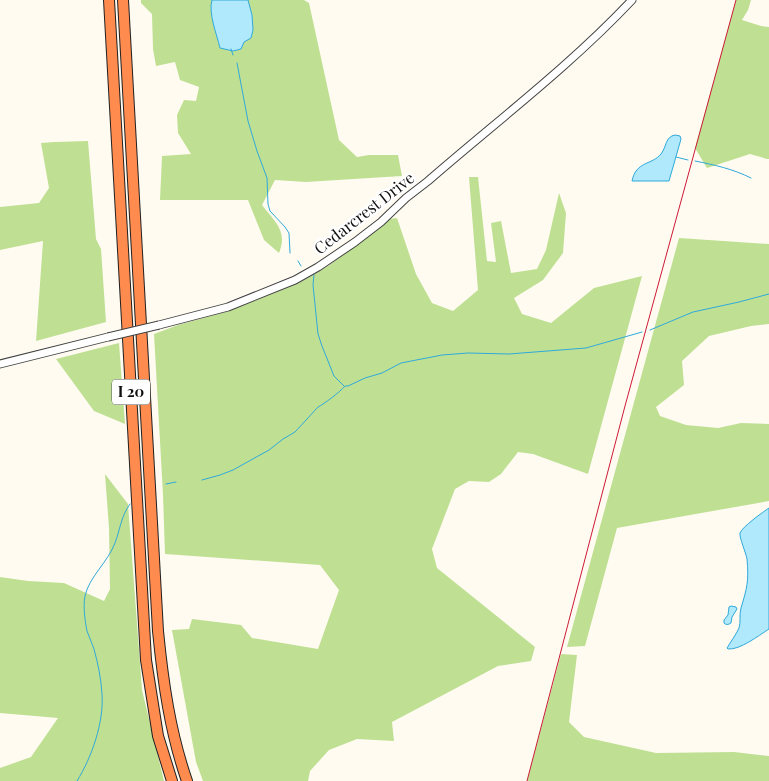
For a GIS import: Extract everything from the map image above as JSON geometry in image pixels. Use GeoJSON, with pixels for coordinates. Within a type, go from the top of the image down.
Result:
{"type":"FeatureCollection","features":[{"type":"Feature","properties":{"kind":"highway","name":"I 20"},"geometry":{"type":"LineString","coordinates":[[109,0],[146,660],[158,736],[172,781]]}},
{"type":"Feature","properties":{"kind":"highway","name":"I 20"},"geometry":{"type":"LineString","coordinates":[[123,0],[158,631],[163,683],[169,716],[175,744],[187,781]]}},
{"type":"Feature","properties":{"kind":"street","name":"Cedarcrest Drive"},"geometry":{"type":"LineString","coordinates":[[0,364],[228,307],[290,282],[318,267],[381,222],[406,198],[583,49],[632,0]]}},
{"type":"Feature","properties":{"kind":"green space"},"geometry":{"type":"Polygon","coordinates":[[[141,0],[304,0],[309,3],[339,140],[357,157],[398,155],[402,176],[306,182],[275,180],[262,205],[279,227],[282,239],[279,253],[264,240],[248,200],[160,200],[162,156],[191,154],[178,133],[177,115],[184,100],[196,101],[199,87],[180,80],[175,62],[156,66],[153,49],[152,14],[141,3],[141,0]]]}},
{"type":"Feature","properties":{"kind":"green space"},"geometry":{"type":"Polygon","coordinates":[[[736,0],[751,0],[742,20],[769,27],[769,159],[750,154],[707,168],[695,148],[736,0]]]}},
{"type":"Feature","properties":{"kind":"green space"},"geometry":{"type":"Polygon","coordinates":[[[88,141],[96,239],[101,249],[106,322],[36,341],[43,241],[0,250],[0,207],[39,203],[49,188],[41,143],[88,141]]]}},
{"type":"Feature","properties":{"kind":"green space"},"geometry":{"type":"Polygon","coordinates":[[[469,177],[478,177],[487,261],[496,262],[491,223],[501,221],[511,273],[537,269],[546,250],[559,193],[566,213],[563,253],[543,280],[514,298],[522,314],[551,323],[594,288],[642,276],[588,474],[533,454],[518,452],[501,474],[489,482],[469,481],[455,489],[432,549],[437,568],[535,647],[531,661],[498,666],[392,722],[394,741],[357,739],[329,750],[310,771],[308,781],[203,781],[196,762],[172,630],[189,629],[192,619],[241,625],[252,638],[318,649],[339,590],[320,565],[165,554],[154,334],[178,325],[229,311],[297,284],[328,266],[389,219],[397,218],[416,274],[432,303],[453,311],[478,290],[469,177]]]}},
{"type":"Feature","properties":{"kind":"green space"},"geometry":{"type":"Polygon","coordinates":[[[679,238],[769,244],[769,324],[751,326],[709,336],[682,361],[684,385],[656,407],[660,416],[686,425],[718,428],[741,423],[769,424],[769,501],[617,528],[585,646],[567,647],[679,238]]]}},
{"type":"Feature","properties":{"kind":"green space"},"geometry":{"type":"Polygon","coordinates":[[[119,343],[125,424],[94,411],[56,359],[119,343]]]}},
{"type":"Feature","properties":{"kind":"green space"},"geometry":{"type":"Polygon","coordinates":[[[105,474],[128,504],[142,690],[164,781],[0,781],[0,768],[31,757],[58,718],[0,713],[0,577],[64,583],[104,601],[110,589],[109,528],[105,474]]]}},
{"type":"Feature","properties":{"kind":"green space"},"geometry":{"type":"Polygon","coordinates":[[[561,654],[577,655],[569,722],[584,737],[656,753],[734,752],[769,756],[769,781],[527,781],[561,654]]]}},
{"type":"Feature","properties":{"kind":"water"},"geometry":{"type":"Polygon","coordinates":[[[212,0],[248,0],[253,30],[251,38],[244,42],[241,49],[233,51],[220,48],[212,17],[212,0]]]}},
{"type":"Feature","properties":{"kind":"water"},"geometry":{"type":"Polygon","coordinates":[[[675,135],[680,136],[681,139],[669,181],[632,181],[637,170],[661,154],[669,138],[675,135]]]}},
{"type":"Feature","properties":{"kind":"water"},"geometry":{"type":"Polygon","coordinates":[[[769,508],[769,629],[743,645],[728,649],[739,628],[740,611],[748,579],[747,559],[740,533],[748,524],[769,508]]]}},
{"type":"Feature","properties":{"kind":"water"},"geometry":{"type":"Polygon","coordinates":[[[731,606],[737,609],[731,623],[726,624],[724,620],[731,606]]]}},
{"type":"Feature","properties":{"kind":"waterway"},"geometry":{"type":"LineString","coordinates":[[231,49],[233,55]]}},
{"type":"Feature","properties":{"kind":"waterway"},"geometry":{"type":"LineString","coordinates":[[237,63],[248,121],[267,178],[268,204],[270,211],[289,233],[290,253]]}},
{"type":"Feature","properties":{"kind":"waterway"},"geometry":{"type":"LineString","coordinates":[[676,157],[688,160]]}},
{"type":"Feature","properties":{"kind":"waterway"},"geometry":{"type":"LineString","coordinates":[[695,161],[724,168],[751,178]]}},
{"type":"Feature","properties":{"kind":"waterway"},"geometry":{"type":"LineString","coordinates":[[298,261],[301,266]]}},
{"type":"Feature","properties":{"kind":"waterway"},"geometry":{"type":"LineString","coordinates":[[314,275],[313,285],[318,334],[334,376],[344,386]]}},
{"type":"Feature","properties":{"kind":"waterway"},"geometry":{"type":"LineString","coordinates":[[650,330],[693,312],[769,294]]}},
{"type":"Feature","properties":{"kind":"waterway"},"geometry":{"type":"LineString","coordinates":[[202,480],[233,470],[269,450],[295,432],[318,407],[345,386],[382,373],[401,363],[442,355],[468,353],[509,354],[586,348],[642,332]]}},
{"type":"Feature","properties":{"kind":"waterway"},"geometry":{"type":"LineString","coordinates":[[166,484],[176,482]]}},
{"type":"Feature","properties":{"kind":"waterway"},"geometry":{"type":"LineString","coordinates":[[77,781],[88,761],[96,739],[102,705],[102,688],[98,666],[87,631],[84,609],[85,596],[90,582],[112,550],[130,504]]}},
{"type":"Feature","properties":{"kind":"railway"},"geometry":{"type":"LineString","coordinates":[[527,781],[625,406],[736,0]]}}]}
